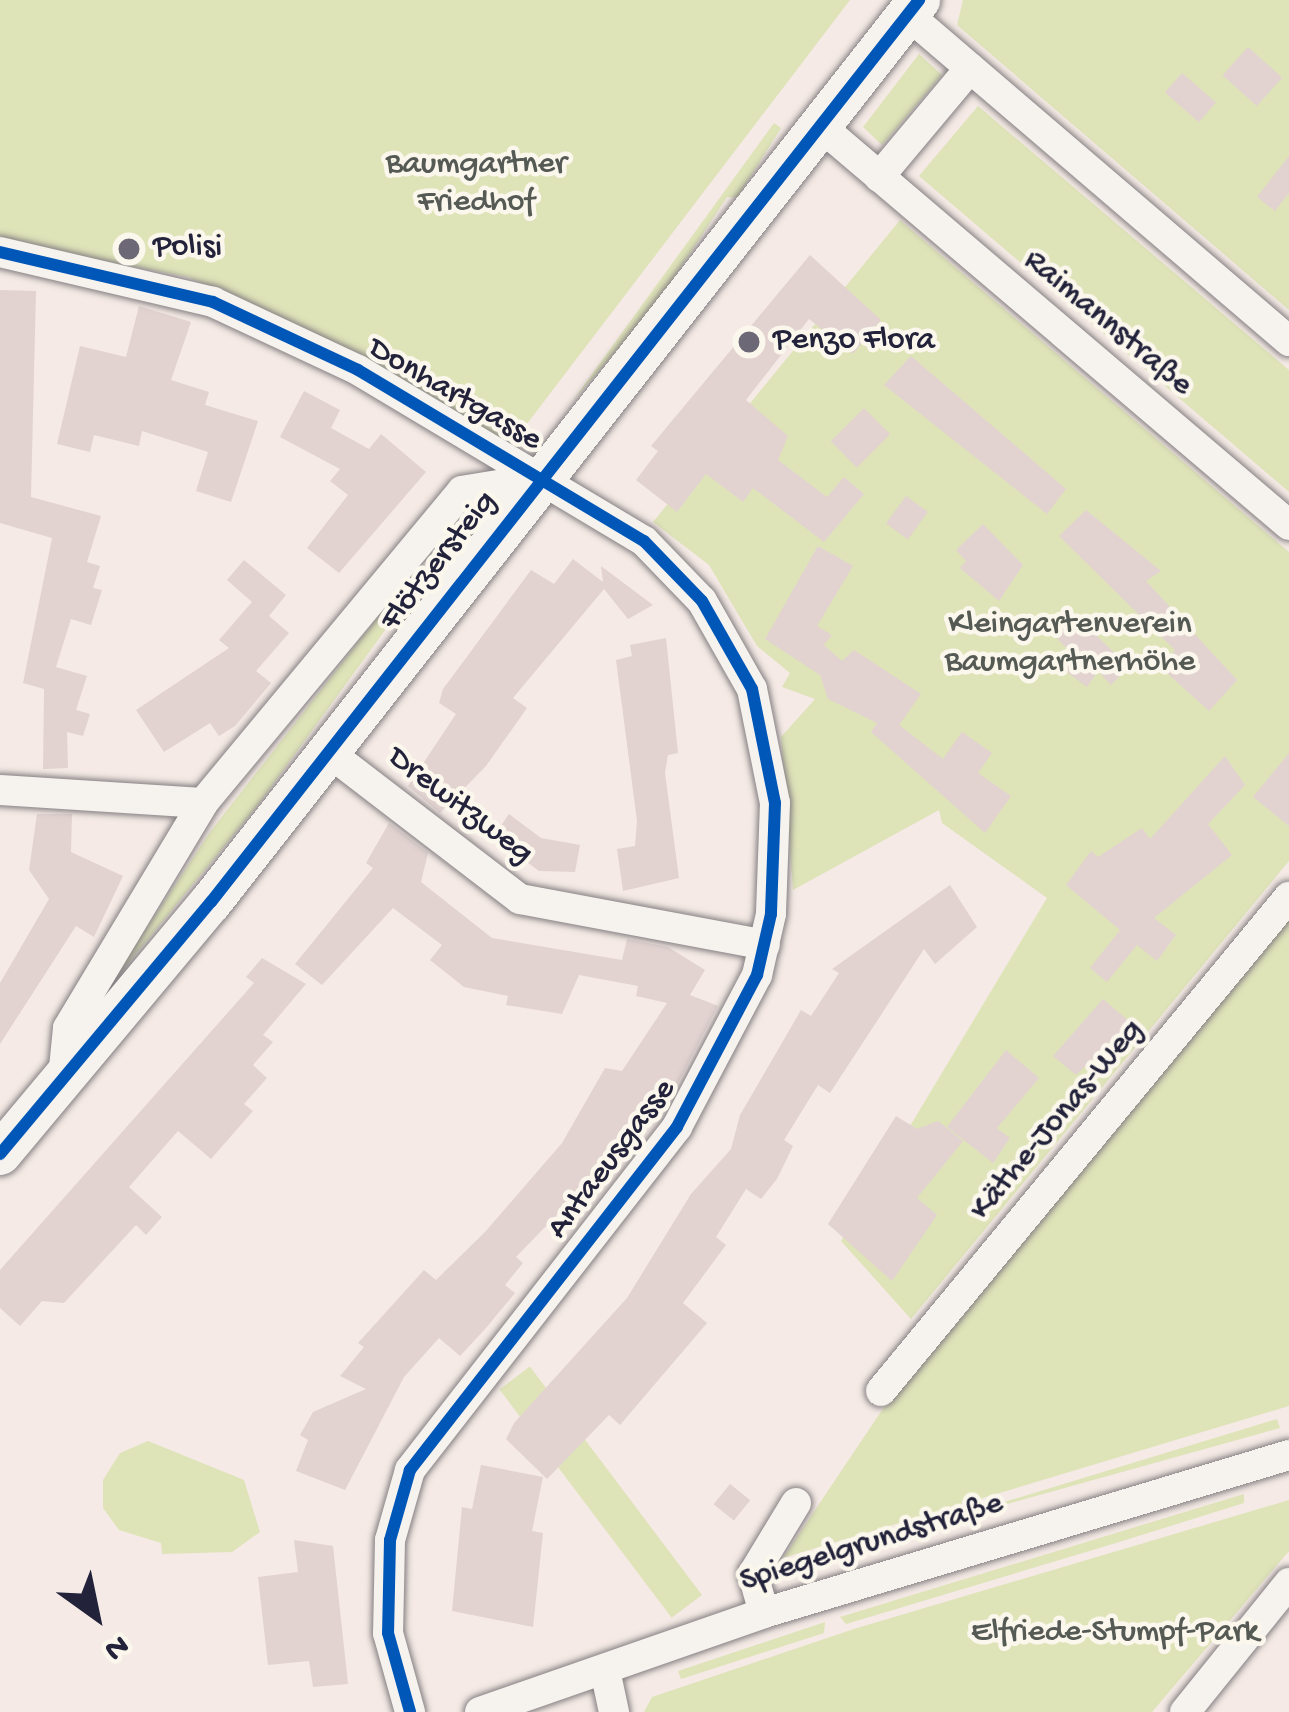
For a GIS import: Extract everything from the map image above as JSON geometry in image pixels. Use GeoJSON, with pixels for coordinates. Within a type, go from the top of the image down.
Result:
{"type":"FeatureCollection","features":[{"type":"Feature","properties":{"kind":"main road","name":"Flötzersteig"},"geometry":{"type":"LineString","coordinates":[[0,1154],[62,1084],[327,752],[913,7]]}},
{"type":"Feature","properties":{"kind":"street"},"geometry":{"type":"LineString","coordinates":[[913,7],[970,68],[1289,340]]}},
{"type":"Feature","properties":{"kind":"street"},"geometry":{"type":"LineString","coordinates":[[879,177],[970,68]]}},
{"type":"Feature","properties":{"kind":"street","name":"Raimannstraße"},"geometry":{"type":"LineString","coordinates":[[819,125],[1289,525]]}},
{"type":"Feature","properties":{"kind":"street","name":"Donhartgasse"},"geometry":{"type":"LineString","coordinates":[[0,252],[213,302],[358,370],[541,478]]}},
{"type":"Feature","properties":{"kind":"street","name":"Flötzersteig"},"geometry":{"type":"LineString","coordinates":[[62,1084],[68,1028],[203,803],[462,491],[541,478]]}},
{"type":"Feature","properties":{"kind":"street","name":"Antaeusgasse"},"geometry":{"type":"LineString","coordinates":[[410,1712],[388,1633],[391,1540],[410,1470],[677,1127],[729,1040],[766,945],[775,803],[739,656],[684,577],[541,478]]}},
{"type":"Feature","properties":{"kind":"street","name":"Drewitzweg"},"geometry":{"type":"LineString","coordinates":[[327,752],[520,899],[766,945]]}},
{"type":"Feature","properties":{"kind":"street"},"geometry":{"type":"LineString","coordinates":[[0,790],[203,803]]}},
{"type":"Feature","properties":{"kind":"street","name":"Käthe-Jonas-Weg"},"geometry":{"type":"LineString","coordinates":[[881,1390],[1289,897]]}},
{"type":"Feature","properties":{"kind":"street","name":"Spiegelgrundstraße"},"geometry":{"type":"LineString","coordinates":[[480,1712],[764,1613],[1289,1455]]}},
{"type":"Feature","properties":{"kind":"street"},"geometry":{"type":"LineString","coordinates":[[764,1613],[753,1574],[796,1503]]}},
{"type":"Feature","properties":{"kind":"street"},"geometry":{"type":"LineString","coordinates":[[1185,1712],[1289,1583]]}},
{"type":"Feature","properties":{"kind":"street"},"geometry":{"type":"LineString","coordinates":[[605,1670],[614,1712]]}},
{"type":"Feature","properties":{"kind":"green space","name":"Baumgartner Friedhof"},"geometry":{"type":"Polygon","coordinates":[[[0,0],[850,0],[520,433],[500,439],[374,362],[188,277],[0,241],[0,0]]]}},
{"type":"Feature","properties":{"kind":"green space"},"geometry":{"type":"Polygon","coordinates":[[[963,0],[1289,0],[1289,310],[957,25],[963,0]]]}},
{"type":"Feature","properties":{"kind":"green space"},"geometry":{"type":"Polygon","coordinates":[[[919,54],[942,75],[882,145],[863,127],[919,54]]]}},
{"type":"Feature","properties":{"kind":"green space"},"geometry":{"type":"Polygon","coordinates":[[[978,106],[1289,370],[1289,492],[919,176],[978,106]]]}},
{"type":"Feature","properties":{"kind":"green space"},"geometry":{"type":"Polygon","coordinates":[[[774,123],[781,128],[737,198],[727,197],[656,305],[571,403],[774,123]]]}},
{"type":"Feature","properties":{"kind":"green space","name":"Kleingartenverein Baumgartnerhöhe"},"geometry":{"type":"Polygon","coordinates":[[[900,220],[1289,552],[1289,861],[911,1319],[841,1241],[1047,898],[942,823],[939,810],[793,890],[781,737],[815,699],[782,687],[790,673],[757,646],[709,565],[653,522],[900,220]]]}},
{"type":"Feature","properties":{"kind":"green space"},"geometry":{"type":"Polygon","coordinates":[[[405,582],[415,589],[258,805],[103,994],[210,832],[405,582]]]}},
{"type":"Feature","properties":{"kind":"green space"},"geometry":{"type":"Polygon","coordinates":[[[1289,915],[1289,1406],[783,1558],[880,1413],[1289,915]]]}},
{"type":"Feature","properties":{"kind":"green space"},"geometry":{"type":"Polygon","coordinates":[[[530,1367],[702,1595],[672,1618],[500,1389],[530,1367]]]}},
{"type":"Feature","properties":{"kind":"green space"},"geometry":{"type":"Polygon","coordinates":[[[1277,1419],[1280,1428],[896,1535],[1277,1419]]]}},
{"type":"Feature","properties":{"kind":"green space"},"geometry":{"type":"Polygon","coordinates":[[[148,1441],[244,1480],[260,1532],[232,1552],[162,1554],[161,1543],[119,1530],[103,1508],[103,1480],[120,1453],[148,1441]]]}},
{"type":"Feature","properties":{"kind":"green space"},"geometry":{"type":"Polygon","coordinates":[[[1244,1494],[1244,1503],[1116,1543],[846,1624],[840,1617],[1244,1494]]]}},
{"type":"Feature","properties":{"kind":"green space","name":"Elfriede-Stumpf-Park"},"geometry":{"type":"Polygon","coordinates":[[[1289,1500],[1289,1551],[1152,1712],[644,1712],[652,1697],[854,1629],[1289,1500]]]}},
{"type":"Feature","properties":{"kind":"green space"},"geometry":{"type":"Polygon","coordinates":[[[825,1622],[824,1633],[681,1679],[678,1671],[825,1622]]]}},
{"type":"Feature","properties":{"kind":"building"},"geometry":{"type":"Polygon","coordinates":[[[1248,47],[1282,78],[1257,106],[1223,75],[1248,47]]]}},
{"type":"Feature","properties":{"kind":"building"},"geometry":{"type":"Polygon","coordinates":[[[1182,73],[1216,103],[1199,122],[1165,93],[1182,73]]]}},
{"type":"Feature","properties":{"kind":"building"},"geometry":{"type":"Polygon","coordinates":[[[1289,156],[1289,193],[1275,211],[1257,197],[1289,156]]]}},
{"type":"Feature","properties":{"kind":"building"},"geometry":{"type":"Polygon","coordinates":[[[810,255],[881,320],[853,354],[809,319],[746,400],[788,436],[778,460],[827,497],[844,477],[864,494],[824,542],[753,488],[743,502],[706,474],[677,512],[636,480],[658,451],[651,446],[810,255]]]}},
{"type":"Feature","properties":{"kind":"building"},"geometry":{"type":"Polygon","coordinates":[[[0,290],[36,291],[31,497],[101,516],[87,562],[100,566],[93,588],[102,590],[91,625],[71,619],[56,667],[87,676],[76,710],[90,714],[83,736],[67,732],[68,768],[43,769],[44,689],[23,683],[52,538],[0,523],[0,290]]]}},
{"type":"Feature","properties":{"kind":"building"},"geometry":{"type":"Polygon","coordinates":[[[139,306],[191,322],[171,380],[209,392],[205,405],[258,421],[231,502],[196,491],[208,452],[142,431],[139,446],[94,435],[90,452],[57,444],[80,346],[126,357],[139,306]]]}},
{"type":"Feature","properties":{"kind":"building"},"geometry":{"type":"Polygon","coordinates":[[[911,356],[1066,489],[1047,514],[884,385],[911,356]]]}},
{"type":"Feature","properties":{"kind":"building"},"geometry":{"type":"Polygon","coordinates":[[[304,391],[340,410],[331,428],[369,449],[381,434],[426,472],[339,573],[307,548],[348,495],[330,481],[340,469],[280,437],[304,391]]]}},
{"type":"Feature","properties":{"kind":"building"},"geometry":{"type":"Polygon","coordinates":[[[864,408],[890,434],[857,467],[831,441],[864,408]]]}},
{"type":"Feature","properties":{"kind":"building"},"geometry":{"type":"Polygon","coordinates":[[[906,496],[928,512],[908,539],[886,524],[906,496]]]}},
{"type":"Feature","properties":{"kind":"building"},"geometry":{"type":"Polygon","coordinates":[[[1086,510],[1161,571],[1146,581],[1237,680],[1209,711],[1159,666],[1175,650],[1059,536],[1086,510]]]}},
{"type":"Feature","properties":{"kind":"building"},"geometry":{"type":"Polygon","coordinates":[[[983,524],[1023,565],[999,601],[960,568],[966,561],[956,550],[983,524]]]}},
{"type":"Feature","properties":{"kind":"building"},"geometry":{"type":"Polygon","coordinates":[[[818,546],[853,566],[817,626],[832,635],[824,645],[842,661],[854,650],[921,694],[899,725],[943,759],[962,732],[992,753],[978,773],[1011,796],[985,833],[871,732],[877,723],[828,699],[820,675],[765,639],[818,546]]]}},
{"type":"Feature","properties":{"kind":"building"},"geometry":{"type":"Polygon","coordinates":[[[573,559],[603,582],[601,566],[653,605],[628,619],[604,589],[513,698],[527,708],[486,766],[440,813],[408,786],[456,714],[439,703],[443,689],[531,570],[554,584],[573,559]]]}},
{"type":"Feature","properties":{"kind":"building"},"geometry":{"type":"Polygon","coordinates":[[[244,560],[286,595],[269,616],[289,633],[256,671],[271,683],[235,726],[219,736],[210,723],[164,752],[136,710],[229,648],[219,640],[252,602],[227,580],[244,560]]]}},
{"type":"Feature","properties":{"kind":"building"},"geometry":{"type":"Polygon","coordinates":[[[1066,606],[1129,667],[1111,685],[1098,671],[1087,687],[1064,670],[1074,656],[1045,626],[1066,606]]]}},
{"type":"Feature","properties":{"kind":"building"},"geometry":{"type":"Polygon","coordinates":[[[666,638],[678,753],[668,755],[665,773],[679,878],[623,891],[617,849],[635,846],[637,821],[616,660],[632,656],[630,645],[666,638]]]}},
{"type":"Feature","properties":{"kind":"building"},"geometry":{"type":"Polygon","coordinates":[[[1289,753],[1289,826],[1253,797],[1289,753]]]}},
{"type":"Feature","properties":{"kind":"building"},"geometry":{"type":"Polygon","coordinates":[[[1225,756],[1245,785],[1208,824],[1232,855],[1154,918],[1176,935],[1157,961],[1137,945],[1107,982],[1090,968],[1120,930],[1066,885],[1091,851],[1098,857],[1142,828],[1150,839],[1225,756]]]}},
{"type":"Feature","properties":{"kind":"building"},"geometry":{"type":"Polygon","coordinates":[[[37,814],[72,814],[71,852],[123,876],[94,937],[76,926],[0,1044],[0,983],[49,899],[29,870],[37,814]]]}},
{"type":"Feature","properties":{"kind":"building"},"geometry":{"type":"Polygon","coordinates":[[[509,814],[541,838],[580,845],[575,872],[539,871],[493,837],[509,814]]]}},
{"type":"Feature","properties":{"kind":"building"},"geometry":{"type":"Polygon","coordinates":[[[389,823],[428,853],[421,882],[492,938],[622,960],[627,939],[668,947],[705,970],[690,995],[718,1006],[666,1106],[647,1097],[613,1157],[516,1257],[523,1263],[505,1285],[515,1293],[486,1328],[460,1356],[439,1338],[404,1377],[345,1490],[296,1471],[308,1440],[300,1435],[313,1412],[366,1389],[340,1376],[364,1347],[358,1343],[424,1270],[436,1280],[485,1232],[562,1143],[605,1068],[622,1071],[667,1003],[636,996],[638,986],[579,975],[562,1014],[506,1005],[508,996],[464,987],[430,960],[442,945],[393,908],[322,985],[295,964],[373,868],[366,863],[389,823]]]}},
{"type":"Feature","properties":{"kind":"building"},"geometry":{"type":"Polygon","coordinates":[[[950,885],[977,927],[935,964],[924,949],[830,1093],[818,1085],[784,1140],[793,1146],[777,1179],[761,1199],[746,1189],[716,1237],[726,1245],[683,1303],[707,1323],[620,1425],[609,1415],[547,1479],[506,1439],[514,1423],[627,1298],[691,1194],[731,1149],[740,1115],[801,1010],[811,1016],[839,973],[832,969],[950,885]]]}},
{"type":"Feature","properties":{"kind":"building"},"geometry":{"type":"Polygon","coordinates":[[[262,958],[306,984],[263,1035],[273,1042],[253,1065],[267,1078],[244,1104],[253,1111],[211,1159],[178,1131],[129,1187],[162,1217],[146,1235],[136,1225],[64,1303],[42,1301],[20,1326],[0,1308],[0,1270],[254,983],[246,977],[262,958]]]}},
{"type":"Feature","properties":{"kind":"building"},"geometry":{"type":"Polygon","coordinates":[[[1103,999],[1131,1023],[1076,1075],[1053,1056],[1103,999]]]}},
{"type":"Feature","properties":{"kind":"building"},"geometry":{"type":"Polygon","coordinates":[[[1006,1050],[1039,1078],[997,1128],[1010,1138],[993,1163],[947,1127],[1006,1050]]]}},
{"type":"Feature","properties":{"kind":"building"},"geometry":{"type":"Polygon","coordinates":[[[896,1116],[917,1129],[938,1121],[963,1141],[917,1198],[937,1215],[892,1281],[828,1224],[896,1116]]]}},
{"type":"Feature","properties":{"kind":"building"},"geometry":{"type":"Polygon","coordinates":[[[481,1465],[543,1477],[532,1531],[543,1533],[533,1627],[452,1611],[462,1507],[472,1509],[481,1465]]]}},
{"type":"Feature","properties":{"kind":"building"},"geometry":{"type":"Polygon","coordinates":[[[730,1484],[750,1500],[734,1521],[714,1504],[730,1484]]]}},
{"type":"Feature","properties":{"kind":"building"},"geometry":{"type":"Polygon","coordinates":[[[294,1540],[333,1546],[348,1684],[313,1687],[309,1661],[268,1665],[258,1577],[298,1572],[294,1540]]]}},
{"type":"Feature","properties":{"kind":"cycle path"},"geometry":{"type":"LineString","coordinates":[[0,1154],[211,902],[919,0]]}},
{"type":"Feature","properties":{"kind":"cycle path"},"geometry":{"type":"LineString","coordinates":[[0,252],[213,302],[358,370],[644,541],[702,601],[752,689],[775,803],[771,914],[757,975],[677,1127],[410,1470],[390,1540],[388,1633],[410,1712]]}},
{"type":"Feature","properties":{"kind":"place","name":"Polisi"},"geometry":{"type":"Point","coordinates":[129,249]}},
{"type":"Feature","properties":{"kind":"place","name":"Penzo Flora"},"geometry":{"type":"Point","coordinates":[749,342]}}]}
